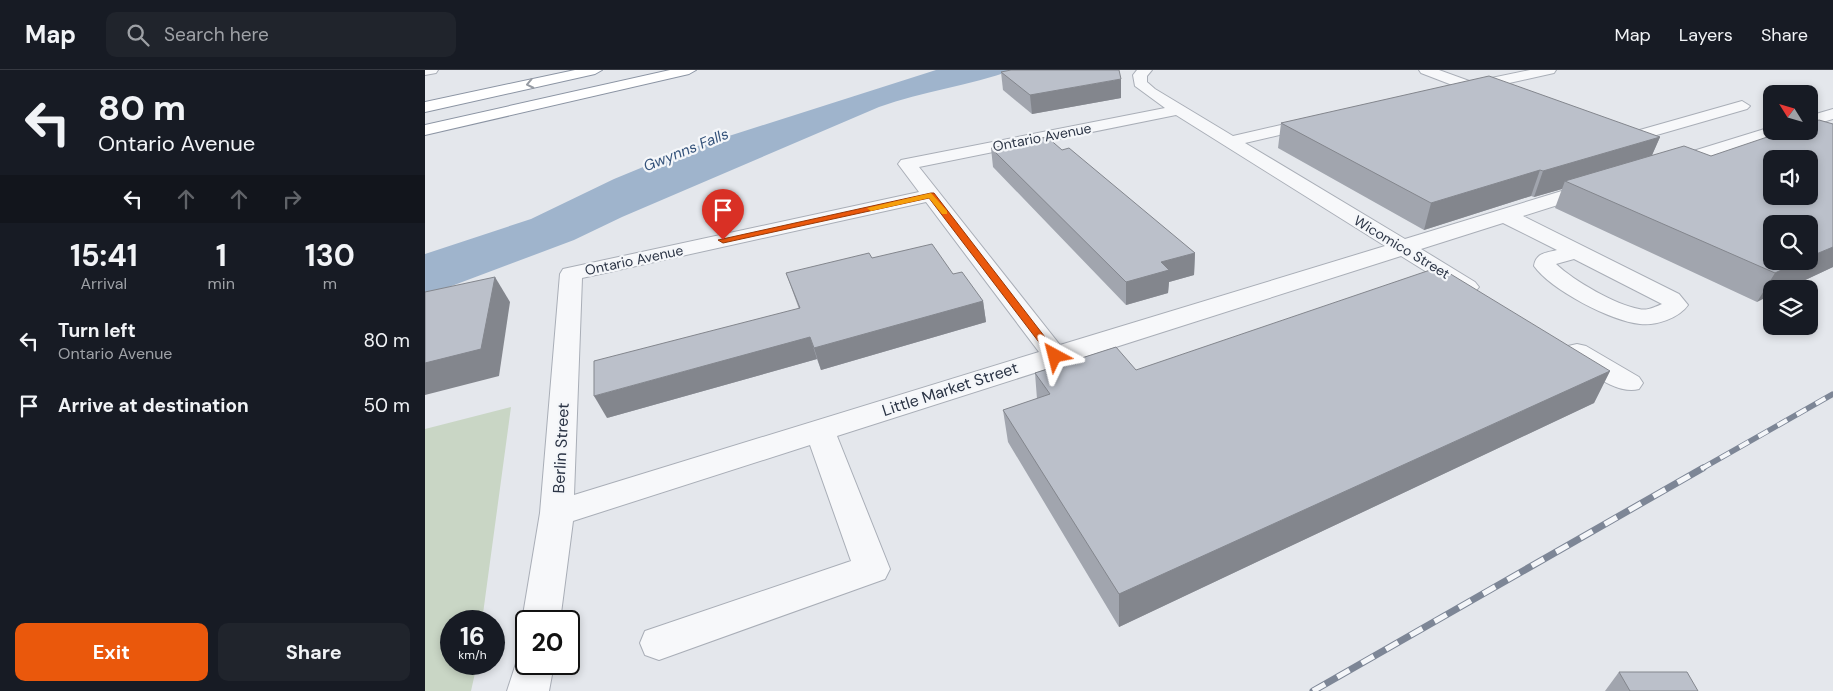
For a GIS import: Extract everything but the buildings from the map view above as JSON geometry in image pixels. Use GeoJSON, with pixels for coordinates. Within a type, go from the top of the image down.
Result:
{"type":"FeatureCollection","features":[{"type":"Feature","properties":{"kind":"highway"},"geometry":{"type":"LineString","coordinates":[[425,107],[595,70]]}},
{"type":"Feature","properties":{"kind":"highway"},"geometry":{"type":"LineString","coordinates":[[425,130],[689,70]]}},
{"type":"Feature","properties":{"kind":"highway"},"geometry":{"type":"LineString","coordinates":[[425,139],[634,83]]}},
{"type":"Feature","properties":{"kind":"street"},"geometry":{"type":"LineString","coordinates":[[425,71],[431,70]]}},
{"type":"Feature","properties":{"kind":"street","name":"Wicomico Street"},"geometry":{"type":"LineString","coordinates":[[1145,70],[1140,74],[1140,83],[1177,110],[1485,297]]}},
{"type":"Feature","properties":{"kind":"street"},"geometry":{"type":"LineString","coordinates":[[1426,70],[1508,101]]}},
{"type":"Feature","properties":{"kind":"street"},"geometry":{"type":"LineString","coordinates":[[1443,94],[1549,70]]}},
{"type":"Feature","properties":{"kind":"street"},"geometry":{"type":"LineString","coordinates":[[1597,136],[1615,142],[1742,106]]}},
{"type":"Feature","properties":{"kind":"street","name":"Ontario Avenue"},"geometry":{"type":"LineString","coordinates":[[571,274],[931,195],[907,164],[1177,110]]}},
{"type":"Feature","properties":{"kind":"street"},"geometry":{"type":"LineString","coordinates":[[1818,118],[1833,114]]}},
{"type":"Feature","properties":{"kind":"street"},"geometry":{"type":"LineString","coordinates":[[1229,142],[1326,120]]}},
{"type":"Feature","properties":{"kind":"street"},"geometry":{"type":"LineString","coordinates":[[1654,169],[1763,135]]}},
{"type":"Feature","properties":{"kind":"street","name":"Little Market Street"},"geometry":{"type":"LineString","coordinates":[[557,513],[1617,180]]}},
{"type":"Feature","properties":{"kind":"street"},"geometry":{"type":"LineString","coordinates":[[931,195],[1055,356]]}},
{"type":"Feature","properties":{"kind":"street"},"geometry":{"type":"LineString","coordinates":[[1504,215],[1576,251],[1671,299],[1677,305],[1664,313],[1641,317],[1626,314],[1555,276],[1545,266],[1546,260],[1576,251]]}},
{"type":"Feature","properties":{"kind":"street","name":"Berlin Street"},"geometry":{"type":"LineString","coordinates":[[543,610],[557,513],[571,274]]}},
{"type":"Feature","properties":{"kind":"street"},"geometry":{"type":"LineString","coordinates":[[1561,343],[1629,383]]}},
{"type":"Feature","properties":{"kind":"street"},"geometry":{"type":"LineString","coordinates":[[659,643],[872,569],[820,430]]}},
{"type":"Feature","properties":{"kind":"street"},"geometry":{"type":"LineString","coordinates":[[527,691],[531,675]]}},
{"type":"Feature","properties":{"kind":"green space"},"geometry":{"type":"Polygon","coordinates":[[[511,407],[483,610],[440,610],[440,675],[475,675],[471,691],[425,691],[425,429],[511,407]]]}},
{"type":"Feature","properties":{"kind":"water","name":"Gwynns Falls"},"geometry":{"type":"Polygon","coordinates":[[[936,70],[1013,70],[879,107],[622,217],[574,240],[425,296],[425,254],[531,219],[614,179],[682,151],[936,70]]]}},
{"type":"Feature","properties":{"kind":"railway"},"geometry":{"type":"LineString","coordinates":[[1701,469],[1833,394]]}},
{"type":"Feature","properties":{"kind":"railway"},"geometry":{"type":"LineString","coordinates":[[1313,691],[1703,468]]}},
{"type":"Feature","properties":{"kind":"slow traffic"},"geometry":{"type":"LineString","coordinates":[[871,208],[931,195],[945,213]]}},
{"type":"Feature","properties":{"kind":"route"},"geometry":{"type":"LineString","coordinates":[[723,240],[931,195],[1055,356]]}}]}
